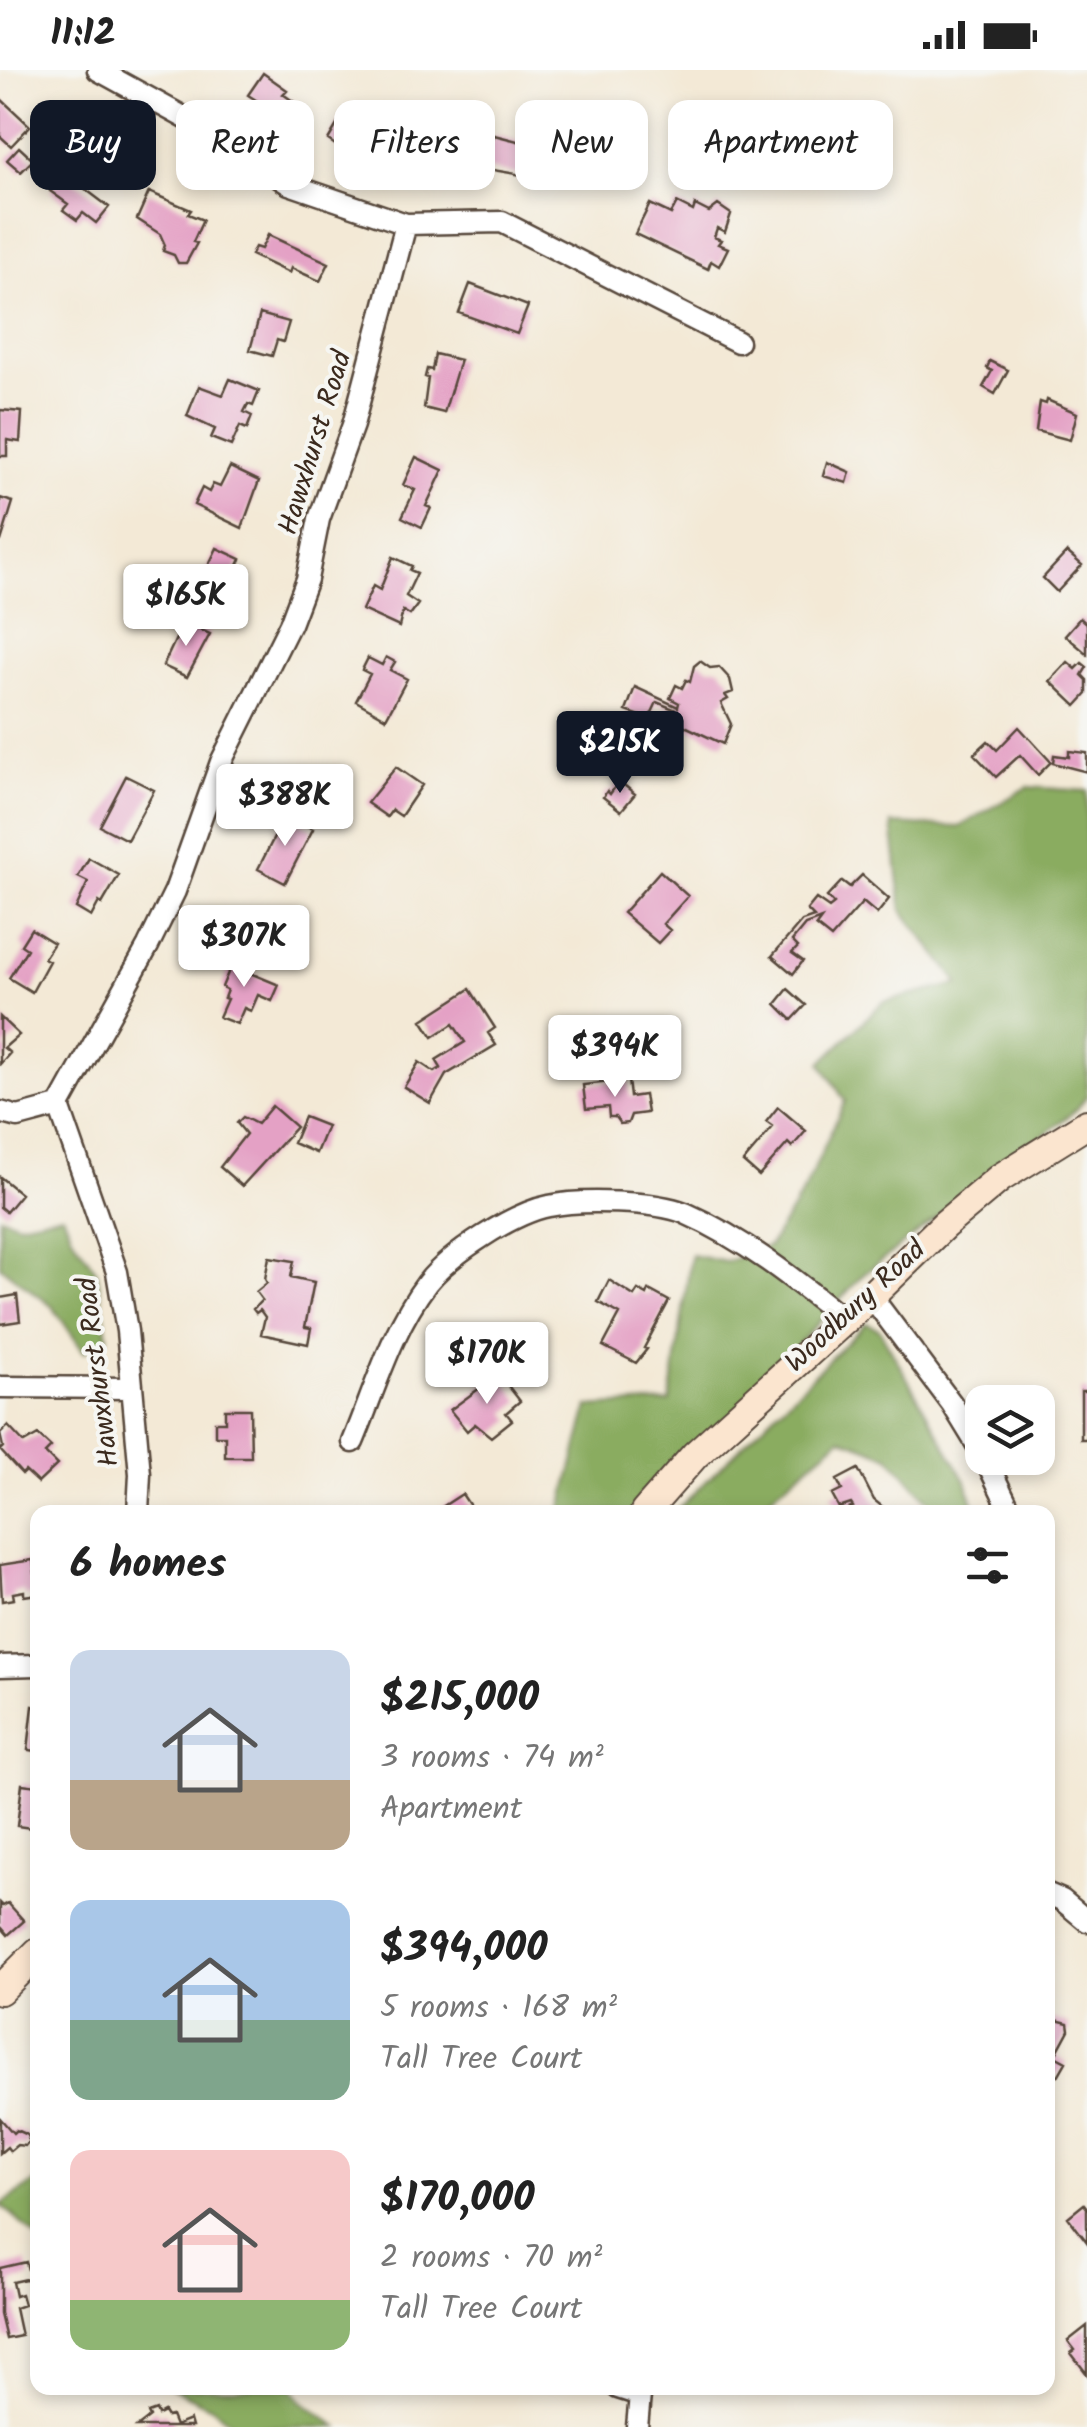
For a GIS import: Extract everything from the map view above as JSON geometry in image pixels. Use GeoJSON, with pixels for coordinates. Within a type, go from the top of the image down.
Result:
{"type":"FeatureCollection","features":[{"type":"Feature","properties":{"kind":"main road","name":"Woodbury Road"},"geometry":{"type":"LineString","coordinates":[[651,1505],[694,1455],[944,1225],[1000,1178],[1087,1124]]}},
{"type":"Feature","properties":{"kind":"main road"},"geometry":{"type":"LineString","coordinates":[[0,1990],[30,1960]]}},
{"type":"Feature","properties":{"kind":"street"},"geometry":{"type":"LineString","coordinates":[[98,70],[188,120],[289,184],[406,224],[502,222],[738,342]]}},
{"type":"Feature","properties":{"kind":"street","name":"Hawxhurst Road"},"geometry":{"type":"LineString","coordinates":[[138,1505],[140,1474],[128,1331],[117,1272],[59,1106],[175,891],[220,762],[290,624],[307,579],[318,518],[353,425],[406,224]]}},
{"type":"Feature","properties":{"kind":"street"},"geometry":{"type":"LineString","coordinates":[[0,1112],[18,1118],[59,1106]]}},
{"type":"Feature","properties":{"kind":"street"},"geometry":{"type":"LineString","coordinates":[[353,1442],[402,1322],[429,1281],[483,1235],[547,1206],[617,1202],[680,1211],[736,1239],[844,1320]]}},
{"type":"Feature","properties":{"kind":"street"},"geometry":{"type":"LineString","coordinates":[[871,1296],[965,1425]]}},
{"type":"Feature","properties":{"kind":"street"},"geometry":{"type":"LineString","coordinates":[[0,1387],[130,1388]]}},
{"type":"Feature","properties":{"kind":"street"},"geometry":{"type":"LineString","coordinates":[[993,1475],[1008,1505]]}},
{"type":"Feature","properties":{"kind":"street"},"geometry":{"type":"LineString","coordinates":[[0,1666],[30,1665]]}},
{"type":"Feature","properties":{"kind":"street"},"geometry":{"type":"LineString","coordinates":[[1055,1897],[1087,1921]]}},
{"type":"Feature","properties":{"kind":"street"},"geometry":{"type":"LineString","coordinates":[[636,2427],[641,2395]]}},
{"type":"Feature","properties":{"kind":"green space"},"geometry":{"type":"Polygon","coordinates":[[[1028,787],[1087,791],[1087,1095],[1077,1109],[863,1275],[648,1505],[563,1505],[588,1407],[670,1402],[691,1255],[726,1262],[769,1246],[805,1189],[845,1101],[821,1063],[883,1002],[959,984],[902,910],[892,824],[959,827],[1028,787]]]}},
{"type":"Feature","properties":{"kind":"green space"},"geometry":{"type":"Polygon","coordinates":[[[63,1214],[72,1236],[97,1272],[108,1338],[84,1352],[53,1307],[0,1266],[0,1216],[19,1223],[63,1214]]]}},
{"type":"Feature","properties":{"kind":"green space"},"geometry":{"type":"Polygon","coordinates":[[[866,1323],[879,1329],[966,1481],[974,1505],[932,1505],[889,1456],[841,1438],[760,1505],[682,1505],[866,1323]]]}},
{"type":"Feature","properties":{"kind":"green space"},"geometry":{"type":"Polygon","coordinates":[[[30,2186],[30,2232],[1,2205],[30,2186]]]}},
{"type":"Feature","properties":{"kind":"green space"},"geometry":{"type":"Polygon","coordinates":[[[187,2395],[297,2395],[338,2427],[236,2427],[212,2407],[187,2395]]]}},
{"type":"Feature","properties":{"kind":"building"},"geometry":{"type":"Polygon","coordinates":[[[263,73],[287,90],[283,94],[291,100],[256,100],[248,95],[263,73]]]}},
{"type":"Feature","properties":{"kind":"building"},"geometry":{"type":"Polygon","coordinates":[[[0,98],[30,126],[11,146],[0,136],[0,98]]]}},
{"type":"Feature","properties":{"kind":"building"},"geometry":{"type":"Polygon","coordinates":[[[495,135],[515,140],[515,174],[495,170],[495,135]]]}},
{"type":"Feature","properties":{"kind":"building"},"geometry":{"type":"Polygon","coordinates":[[[19,147],[30,157],[30,163],[21,172],[7,160],[19,147]]]}},
{"type":"Feature","properties":{"kind":"building"},"geometry":{"type":"Polygon","coordinates":[[[86,190],[109,207],[96,223],[83,213],[77,220],[63,210],[68,204],[50,191],[86,190]]]}},
{"type":"Feature","properties":{"kind":"building"},"geometry":{"type":"Polygon","coordinates":[[[149,192],[191,210],[188,214],[203,220],[186,263],[178,263],[174,255],[163,251],[165,245],[160,234],[137,219],[149,192]]]}},
{"type":"Feature","properties":{"kind":"building"},"geometry":{"type":"Polygon","coordinates":[[[677,203],[693,211],[695,205],[709,212],[718,205],[731,214],[725,232],[717,228],[714,237],[721,240],[718,244],[728,248],[719,266],[711,261],[708,269],[635,234],[650,204],[671,214],[677,203]]]}},
{"type":"Feature","properties":{"kind":"building"},"geometry":{"type":"Polygon","coordinates":[[[268,235],[329,263],[320,281],[291,268],[289,273],[251,255],[255,247],[261,249],[268,235]]]}},
{"type":"Feature","properties":{"kind":"building"},"geometry":{"type":"Polygon","coordinates":[[[470,284],[528,306],[517,334],[459,313],[470,284]]]}},
{"type":"Feature","properties":{"kind":"building"},"geometry":{"type":"Polygon","coordinates":[[[260,314],[289,322],[283,342],[277,340],[272,356],[250,350],[260,314]]]}},
{"type":"Feature","properties":{"kind":"building"},"geometry":{"type":"Polygon","coordinates":[[[435,354],[460,360],[444,413],[424,408],[428,378],[425,377],[427,369],[432,370],[435,354]]]}},
{"type":"Feature","properties":{"kind":"building"},"geometry":{"type":"Polygon","coordinates":[[[990,361],[1008,370],[995,394],[983,387],[992,371],[987,368],[990,361]]]}},
{"type":"Feature","properties":{"kind":"building"},"geometry":{"type":"Polygon","coordinates":[[[230,379],[259,391],[253,406],[248,404],[244,412],[252,416],[247,429],[240,426],[231,446],[211,438],[215,429],[187,416],[199,386],[223,395],[230,379]]]}},
{"type":"Feature","properties":{"kind":"building"},"geometry":{"type":"Polygon","coordinates":[[[1047,400],[1077,413],[1070,440],[1036,431],[1040,402],[1046,404],[1047,400]]]}},
{"type":"Feature","properties":{"kind":"building"},"geometry":{"type":"Polygon","coordinates":[[[0,410],[22,412],[20,442],[7,440],[7,456],[0,456],[0,410]]]}},
{"type":"Feature","properties":{"kind":"building"},"geometry":{"type":"Polygon","coordinates":[[[416,457],[443,470],[426,506],[431,508],[422,527],[402,517],[415,490],[403,485],[416,457]]]}},
{"type":"Feature","properties":{"kind":"building"},"geometry":{"type":"Polygon","coordinates":[[[827,462],[850,472],[847,483],[823,476],[827,462]]]}},
{"type":"Feature","properties":{"kind":"building"},"geometry":{"type":"Polygon","coordinates":[[[230,467],[259,481],[242,528],[194,505],[202,488],[209,492],[213,484],[220,487],[230,467]]]}},
{"type":"Feature","properties":{"kind":"building"},"geometry":{"type":"Polygon","coordinates":[[[0,498],[13,502],[1,541],[0,541],[0,498]]]}},
{"type":"Feature","properties":{"kind":"building"},"geometry":{"type":"Polygon","coordinates":[[[217,548],[241,559],[216,598],[197,589],[217,548]]]}},
{"type":"Feature","properties":{"kind":"building"},"geometry":{"type":"Polygon","coordinates":[[[1067,552],[1082,565],[1057,592],[1043,578],[1067,552]]]}},
{"type":"Feature","properties":{"kind":"building"},"geometry":{"type":"Polygon","coordinates":[[[393,557],[412,566],[410,570],[417,573],[406,596],[418,604],[410,615],[403,611],[399,627],[362,610],[373,586],[380,590],[393,557]]]}},
{"type":"Feature","properties":{"kind":"building"},"geometry":{"type":"Polygon","coordinates":[[[1080,618],[1087,624],[1087,654],[1065,635],[1080,618]]]}},
{"type":"Feature","properties":{"kind":"building"},"geometry":{"type":"Polygon","coordinates":[[[184,622],[210,634],[187,677],[163,666],[184,622]]]}},
{"type":"Feature","properties":{"kind":"building"},"geometry":{"type":"Polygon","coordinates":[[[386,657],[395,662],[390,670],[407,679],[386,718],[356,701],[370,674],[362,670],[368,658],[382,665],[386,657]]]}},
{"type":"Feature","properties":{"kind":"building"},"geometry":{"type":"Polygon","coordinates":[[[700,661],[710,668],[719,667],[730,679],[733,692],[725,695],[728,699],[721,703],[731,724],[723,744],[672,720],[676,710],[657,702],[649,719],[626,711],[635,687],[678,707],[679,703],[670,698],[676,685],[682,688],[686,680],[690,682],[694,666],[700,661]]]}},
{"type":"Feature","properties":{"kind":"building"},"geometry":{"type":"Polygon","coordinates":[[[1068,662],[1076,669],[1082,663],[1087,667],[1082,675],[1087,680],[1087,694],[1076,706],[1050,681],[1068,662]]]}},
{"type":"Feature","properties":{"kind":"building"},"geometry":{"type":"Polygon","coordinates":[[[1019,727],[1051,762],[1038,775],[1020,755],[996,777],[974,754],[988,741],[997,750],[1019,727]]]}},
{"type":"Feature","properties":{"kind":"building"},"geometry":{"type":"Polygon","coordinates":[[[1069,751],[1087,753],[1087,772],[1053,763],[1054,755],[1069,757],[1069,751]]]}},
{"type":"Feature","properties":{"kind":"building"},"geometry":{"type":"Polygon","coordinates":[[[396,767],[422,785],[401,816],[392,810],[387,817],[367,803],[396,767]]]}},
{"type":"Feature","properties":{"kind":"building"},"geometry":{"type":"Polygon","coordinates":[[[126,776],[154,790],[127,840],[100,826],[126,776]]]}},
{"type":"Feature","properties":{"kind":"building"},"geometry":{"type":"Polygon","coordinates":[[[619,781],[635,794],[621,811],[603,797],[619,781]]]}},
{"type":"Feature","properties":{"kind":"building"},"geometry":{"type":"Polygon","coordinates":[[[291,818],[313,829],[285,883],[258,869],[283,820],[288,822],[291,818]]]}},
{"type":"Feature","properties":{"kind":"building"},"geometry":{"type":"Polygon","coordinates":[[[89,858],[119,875],[91,917],[76,908],[88,882],[78,877],[89,858]]]}},
{"type":"Feature","properties":{"kind":"building"},"geometry":{"type":"Polygon","coordinates":[[[660,871],[688,896],[663,924],[670,930],[658,943],[623,913],[660,871]]]}},
{"type":"Feature","properties":{"kind":"building"},"geometry":{"type":"Polygon","coordinates":[[[862,875],[889,899],[877,914],[863,902],[831,938],[816,926],[821,919],[805,925],[792,941],[798,947],[792,953],[803,961],[793,974],[772,956],[802,921],[814,917],[807,910],[816,899],[829,908],[834,904],[827,897],[842,881],[850,887],[862,875]]]}},
{"type":"Feature","properties":{"kind":"building"},"geometry":{"type":"Polygon","coordinates":[[[31,929],[54,943],[32,992],[9,978],[27,949],[21,945],[31,929]]]}},
{"type":"Feature","properties":{"kind":"building"},"geometry":{"type":"Polygon","coordinates":[[[235,956],[254,964],[250,973],[279,985],[272,1001],[258,995],[251,1011],[244,1008],[237,1024],[219,1017],[227,999],[227,990],[222,987],[235,956]]]}},
{"type":"Feature","properties":{"kind":"building"},"geometry":{"type":"Polygon","coordinates":[[[470,989],[495,1028],[488,1033],[496,1045],[446,1075],[430,1103],[404,1087],[419,1062],[434,1072],[441,1068],[436,1060],[465,1042],[453,1024],[433,1037],[422,1020],[470,989]]]}},
{"type":"Feature","properties":{"kind":"building"},"geometry":{"type":"Polygon","coordinates":[[[788,989],[806,1005],[792,1020],[776,1004],[788,989]]]}},
{"type":"Feature","properties":{"kind":"building"},"geometry":{"type":"Polygon","coordinates":[[[0,1017],[19,1035],[4,1048],[10,1053],[0,1064],[0,1017]]]}},
{"type":"Feature","properties":{"kind":"building"},"geometry":{"type":"Polygon","coordinates":[[[628,1080],[630,1097],[644,1095],[647,1113],[631,1115],[628,1123],[620,1124],[615,1117],[609,1117],[608,1107],[586,1109],[583,1085],[628,1080]]]}},
{"type":"Feature","properties":{"kind":"building"},"geometry":{"type":"Polygon","coordinates":[[[272,1106],[296,1127],[242,1186],[220,1167],[246,1134],[237,1123],[243,1117],[257,1124],[272,1106]]]}},
{"type":"Feature","properties":{"kind":"building"},"geometry":{"type":"Polygon","coordinates":[[[778,1107],[806,1131],[792,1147],[788,1143],[759,1176],[743,1162],[773,1127],[766,1122],[778,1107]]]}},
{"type":"Feature","properties":{"kind":"building"},"geometry":{"type":"Polygon","coordinates":[[[304,1117],[327,1126],[316,1153],[293,1143],[304,1117]]]}},
{"type":"Feature","properties":{"kind":"building"},"geometry":{"type":"Polygon","coordinates":[[[0,1177],[21,1194],[6,1212],[0,1207],[0,1177]]]}},
{"type":"Feature","properties":{"kind":"building"},"geometry":{"type":"Polygon","coordinates":[[[269,1257],[294,1261],[291,1277],[314,1282],[305,1327],[311,1328],[308,1344],[261,1334],[265,1317],[260,1310],[256,1313],[253,1309],[262,1300],[256,1292],[267,1283],[269,1257]]]}},
{"type":"Feature","properties":{"kind":"building"},"geometry":{"type":"Polygon","coordinates":[[[609,1280],[634,1296],[638,1290],[647,1295],[649,1290],[669,1301],[644,1348],[647,1349],[636,1363],[603,1346],[620,1314],[598,1302],[609,1280]]]}},
{"type":"Feature","properties":{"kind":"building"},"geometry":{"type":"Polygon","coordinates":[[[17,1295],[20,1321],[0,1324],[0,1298],[17,1295]]]}},
{"type":"Feature","properties":{"kind":"building"},"geometry":{"type":"Polygon","coordinates":[[[499,1374],[520,1401],[506,1413],[512,1420],[491,1437],[475,1424],[467,1431],[450,1410],[499,1374]]]}},
{"type":"Feature","properties":{"kind":"building"},"geometry":{"type":"Polygon","coordinates":[[[1081,1391],[1087,1391],[1087,1439],[1081,1439],[1081,1391]]]}},
{"type":"Feature","properties":{"kind":"building"},"geometry":{"type":"Polygon","coordinates":[[[225,1409],[250,1409],[251,1457],[225,1457],[225,1436],[215,1436],[215,1422],[225,1422],[225,1409]]]}},
{"type":"Feature","properties":{"kind":"building"},"geometry":{"type":"Polygon","coordinates":[[[8,1426],[24,1443],[38,1435],[51,1447],[45,1453],[57,1465],[38,1483],[25,1471],[22,1474],[0,1450],[0,1434],[8,1426]]]}},
{"type":"Feature","properties":{"kind":"building"},"geometry":{"type":"Polygon","coordinates":[[[858,1469],[880,1505],[837,1505],[832,1495],[842,1490],[837,1480],[858,1469]]]}},
{"type":"Feature","properties":{"kind":"building"},"geometry":{"type":"Polygon","coordinates":[[[462,1494],[469,1505],[445,1505],[462,1494]]]}},
{"type":"Feature","properties":{"kind":"building"},"geometry":{"type":"Polygon","coordinates":[[[30,1560],[30,1595],[24,1596],[24,1591],[13,1593],[14,1599],[2,1601],[0,1565],[30,1560]]]}},
{"type":"Feature","properties":{"kind":"building"},"geometry":{"type":"Polygon","coordinates":[[[22,1784],[30,1785],[30,1828],[17,1826],[22,1784]]]}},
{"type":"Feature","properties":{"kind":"building"},"geometry":{"type":"Polygon","coordinates":[[[0,1903],[8,1903],[24,1921],[8,1935],[0,1930],[0,1903]]]}},
{"type":"Feature","properties":{"kind":"building"},"geometry":{"type":"Polygon","coordinates":[[[1055,2020],[1068,2023],[1069,2030],[1055,2056],[1055,2020]]]}},
{"type":"Feature","properties":{"kind":"building"},"geometry":{"type":"Polygon","coordinates":[[[1055,2056],[1066,2062],[1058,2076],[1055,2074],[1055,2056]]]}},
{"type":"Feature","properties":{"kind":"building"},"geometry":{"type":"Polygon","coordinates":[[[0,2118],[13,2133],[16,2130],[27,2135],[29,2141],[25,2146],[17,2145],[10,2151],[7,2147],[0,2153],[0,2118]]]}},
{"type":"Feature","properties":{"kind":"building"},"geometry":{"type":"Polygon","coordinates":[[[1084,2204],[1087,2208],[1087,2242],[1068,2217],[1084,2204]]]}},
{"type":"Feature","properties":{"kind":"building"},"geometry":{"type":"Polygon","coordinates":[[[26,2262],[30,2278],[12,2282],[15,2296],[21,2294],[24,2305],[15,2308],[21,2336],[6,2339],[0,2314],[0,2268],[26,2262]]]}},
{"type":"Feature","properties":{"kind":"building"},"geometry":{"type":"Polygon","coordinates":[[[1087,2326],[1087,2374],[1071,2353],[1075,2350],[1068,2341],[1087,2326]]]}},
{"type":"Feature","properties":{"kind":"building"},"geometry":{"type":"Polygon","coordinates":[[[156,2410],[158,2415],[164,2412],[171,2416],[175,2426],[190,2420],[192,2427],[137,2427],[150,2417],[148,2413],[156,2410]]]}}]}
